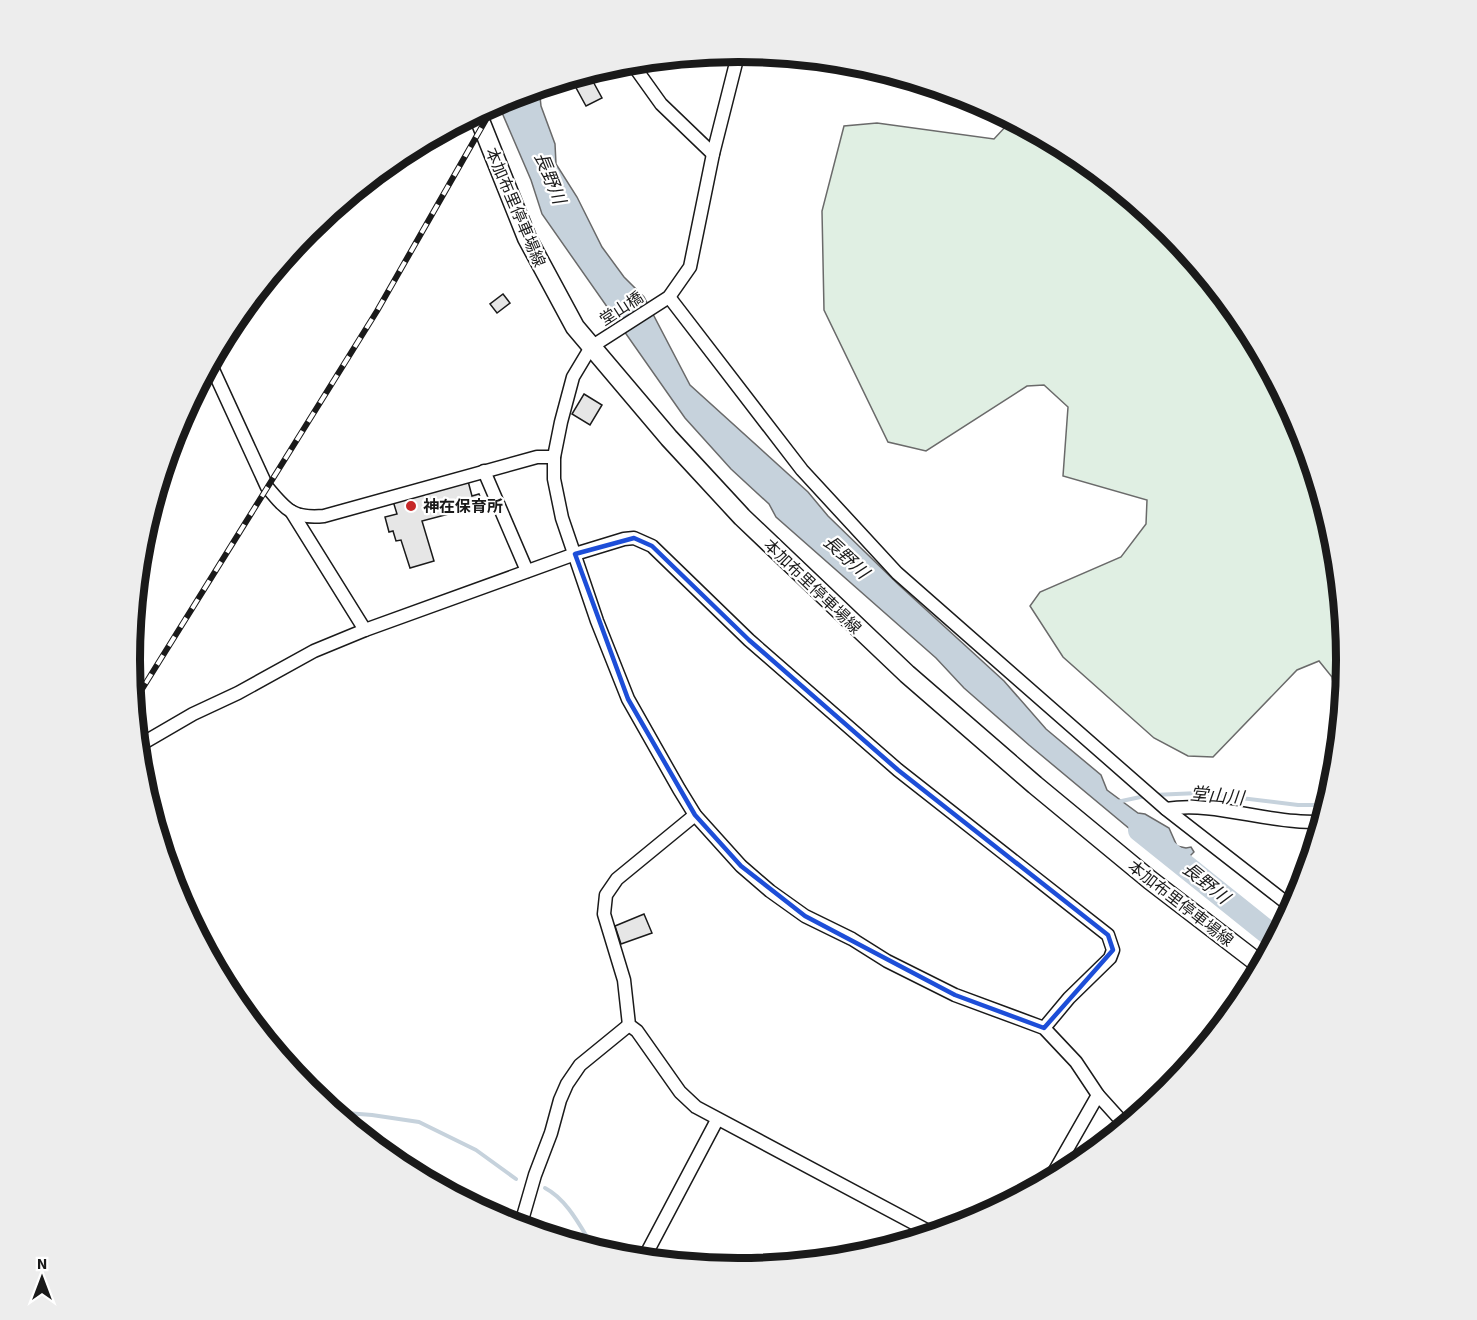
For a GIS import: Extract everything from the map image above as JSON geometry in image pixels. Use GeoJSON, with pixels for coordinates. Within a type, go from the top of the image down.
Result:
{"type":"FeatureCollection","features":[{"type":"Feature","properties":{"kind":"main road","name":"本加布里停車場線"},"geometry":{"type":"LineString","coordinates":[[480,120],[527,238],[575,327],[669,438],[742,517],[890,658],[1044,792],[1150,880],[1256,961]]}},
{"type":"Feature","properties":{"kind":"street"},"geometry":{"type":"LineString","coordinates":[[736,62],[713,154],[690,267],[669,297],[802,470],[897,573],[1166,809],[1285,902]]}},
{"type":"Feature","properties":{"kind":"street"},"geometry":{"type":"LineString","coordinates":[[638,70],[661,104],[713,154]]}},
{"type":"Feature","properties":{"kind":"street","name":"堂山橋"},"geometry":{"type":"LineString","coordinates":[[591,348],[669,297]]}},
{"type":"Feature","properties":{"kind":"street"},"geometry":{"type":"LineString","coordinates":[[591,348],[573,377],[554,457],[554,479],[562,518],[597,621],[628,699],[695,815],[741,866],[770,891],[805,916],[955,995],[1044,1028],[1076,1062],[1098,1095],[1121,1120]]}},
{"type":"Feature","properties":{"kind":"street"},"geometry":{"type":"LineString","coordinates":[[214,372],[267,487],[281,504],[303,517],[324,516],[537,457],[554,457]]}},
{"type":"Feature","properties":{"kind":"street"},"geometry":{"type":"LineString","coordinates":[[484,471],[527,572]]}},
{"type":"Feature","properties":{"kind":"street"},"geometry":{"type":"LineString","coordinates":[[291,511],[365,630]]}},
{"type":"Feature","properties":{"kind":"street"},"geometry":{"type":"LineString","coordinates":[[146,742],[193,714],[238,693],[314,651],[365,630],[575,554],[634,538],[646,542],[749,640],[898,770],[1108,935],[1113,950],[1110,958],[1069,998],[1044,1028]]}},
{"type":"Feature","properties":{"kind":"street"},"geometry":{"type":"LineString","coordinates":[[1166,809],[1182,806],[1315,822]]}},
{"type":"Feature","properties":{"kind":"street"},"geometry":{"type":"LineString","coordinates":[[695,815],[617,879],[606,895],[604,914],[624,980],[629,1025],[637,1031],[680,1092],[696,1107],[924,1229]]}},
{"type":"Feature","properties":{"kind":"street"},"geometry":{"type":"LineString","coordinates":[[523,1218],[567,1084],[580,1065],[629,1025]]}},
{"type":"Feature","properties":{"kind":"street"},"geometry":{"type":"LineString","coordinates":[[1057,1166],[1098,1095]]}},
{"type":"Feature","properties":{"kind":"street"},"geometry":{"type":"LineString","coordinates":[[649,1251],[717,1120]]}},
{"type":"Feature","properties":{"kind":"highlighted area"},"geometry":{"type":"Polygon","coordinates":[[[634,538],[652,546],[749,640],[898,770],[1108,935],[1113,950],[1044,1028],[955,995],[805,916],[741,866],[695,815],[628,699],[575,554],[634,538]]]}},
{"type":"Feature","properties":{"kind":"green space"},"geometry":{"type":"Polygon","coordinates":[[[877,123],[994,139],[1007,125],[1071,162],[1133,210],[1188,265],[1236,327],[1257,361],[1291,431],[1317,505],[1332,582],[1336,621],[1336,699],[1332,677],[1319,661],[1297,670],[1213,757],[1188,756],[1154,738],[1063,657],[1030,606],[1040,592],[1121,557],[1146,524],[1147,500],[1063,476],[1068,407],[1044,385],[1027,386],[926,451],[888,442],[824,310],[822,211],[844,126],[877,123]]]}},
{"type":"Feature","properties":{"kind":"water"},"geometry":{"type":"Polygon","coordinates":[[[540,95],[541,106],[555,144],[556,164],[577,197],[602,247],[624,277],[644,297],[690,385],[808,492],[828,516],[899,585],[1004,681],[1046,729],[1101,775],[1107,790],[1138,813],[1145,814],[1169,828],[1177,846],[1191,847],[1194,852],[1185,861],[1170,849],[1155,850],[1029,745],[964,688],[936,658],[776,517],[769,504],[731,469],[685,418],[542,214],[531,180],[502,110],[540,95]]]}},
{"type":"Feature","properties":{"kind":"building"},"geometry":{"type":"Polygon","coordinates":[[[592,80],[602,98],[586,106],[574,85],[592,80]]]}},
{"type":"Feature","properties":{"kind":"building"},"geometry":{"type":"Polygon","coordinates":[[[503,294],[510,303],[497,313],[490,304],[503,294]]]}},
{"type":"Feature","properties":{"kind":"building"},"geometry":{"type":"Polygon","coordinates":[[[584,394],[602,405],[590,425],[572,414],[584,394]]]}},
{"type":"Feature","properties":{"kind":"building"},"geometry":{"type":"Polygon","coordinates":[[[468,481],[472,496],[479,494],[483,505],[422,521],[434,561],[410,568],[401,540],[396,541],[393,531],[389,532],[385,517],[397,514],[393,501],[468,481]]]}},
{"type":"Feature","properties":{"kind":"building"},"geometry":{"type":"Polygon","coordinates":[[[644,914],[652,933],[621,944],[615,926],[644,914]]]}},
{"type":"Feature","properties":{"kind":"waterway","name":"堂山川"},"geometry":{"type":"LineString","coordinates":[[1153,795],[1199,793],[1298,805],[1319,805]]}},
{"type":"Feature","properties":{"kind":"waterway","name":"堂山川"},"geometry":{"type":"LineString","coordinates":[[1117,802],[1145,796]]}},
{"type":"Feature","properties":{"kind":"waterway","name":"長野川"},"geometry":{"type":"LineString","coordinates":[[1140,830],[1270,934]]}},
{"type":"Feature","properties":{"kind":"waterway"},"geometry":{"type":"LineString","coordinates":[[348,1113],[419,1122],[476,1150],[516,1179]]}},
{"type":"Feature","properties":{"kind":"waterway"},"geometry":{"type":"LineString","coordinates":[[545,1188],[567,1207],[588,1239]]}},
{"type":"Feature","properties":{"kind":"railway"},"geometry":{"type":"LineString","coordinates":[[141,691],[377,311],[488,117]]}},
{"type":"Feature","properties":{"kind":"place","name":"神在保育所"},"geometry":{"type":"Point","coordinates":[411,506]}}]}
